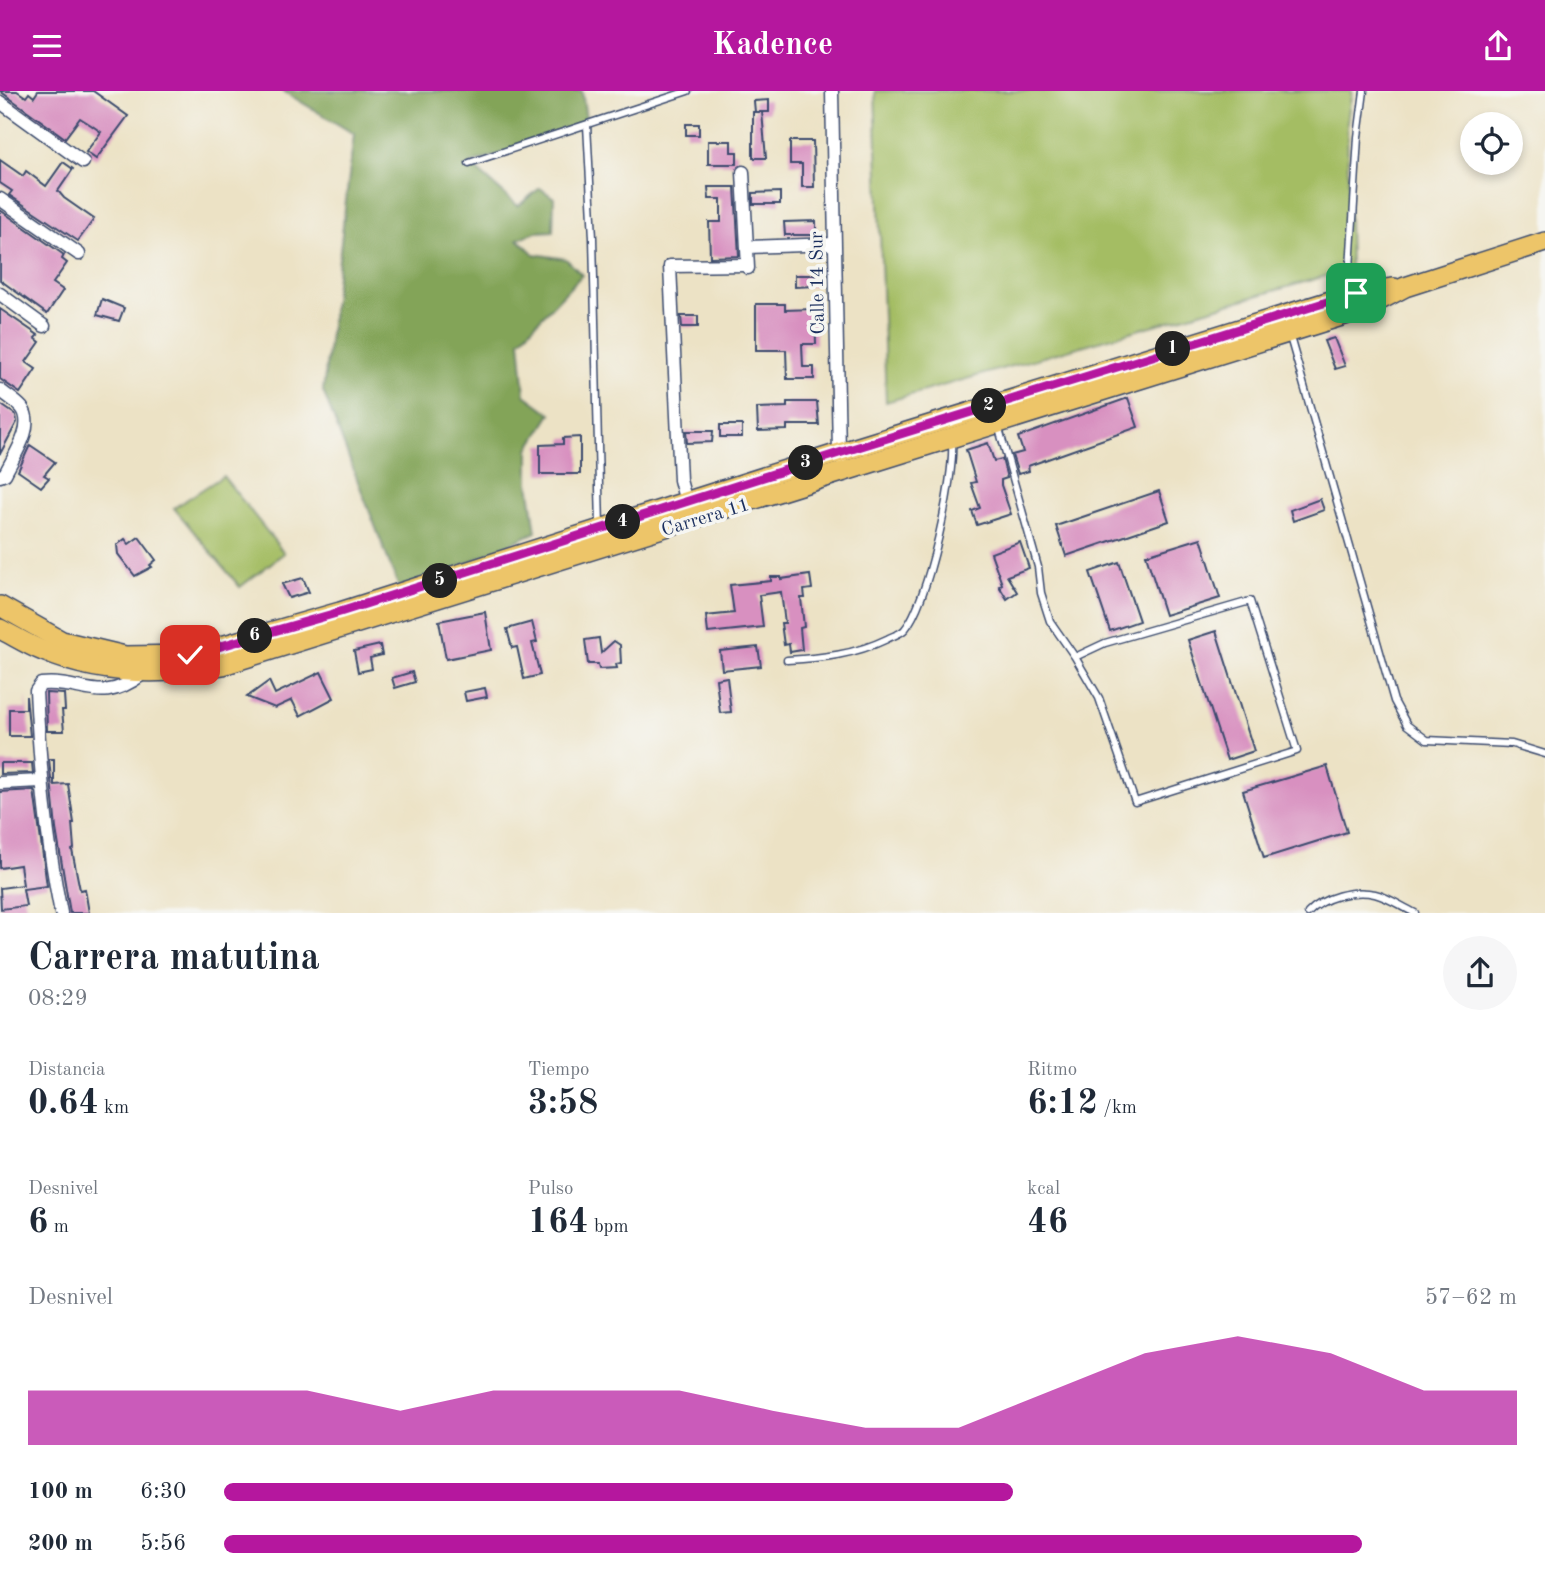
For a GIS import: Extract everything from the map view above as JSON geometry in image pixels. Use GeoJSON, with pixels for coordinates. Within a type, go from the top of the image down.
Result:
{"type":"FeatureCollection","features":[{"type":"Feature","properties":{"kind":"main road","name":"Carrera 11"},"geometry":{"type":"LineString","coordinates":[[0,606],[62,641],[125,656],[190,655],[340,612],[839,453],[948,429],[1545,241]]}},
{"type":"Feature","properties":{"kind":"main road","name":"Carrera 11"},"geometry":{"type":"LineString","coordinates":[[0,629],[43,651],[92,667],[143,674],[183,672],[223,665],[846,472],[948,429],[998,424],[1289,333],[1359,301]]}},
{"type":"Feature","properties":{"kind":"street","name":"Calle 14 Sur"},"geometry":{"type":"LineString","coordinates":[[832,91],[839,453],[846,472]]}},
{"type":"Feature","properties":{"kind":"street"},"geometry":{"type":"LineString","coordinates":[[0,102],[83,162]]}},
{"type":"Feature","properties":{"kind":"street"},"geometry":{"type":"LineString","coordinates":[[686,502],[680,480],[670,266],[747,266],[743,172]]}},
{"type":"Feature","properties":{"kind":"street"},"geometry":{"type":"LineString","coordinates":[[0,199],[79,254]]}},
{"type":"Feature","properties":{"kind":"street"},"geometry":{"type":"LineString","coordinates":[[747,247],[834,244]]}},
{"type":"Feature","properties":{"kind":"street"},"geometry":{"type":"LineString","coordinates":[[0,294],[44,326]]}},
{"type":"Feature","properties":{"kind":"street"},"geometry":{"type":"LineString","coordinates":[[0,390],[20,405],[27,416],[26,428],[5,474],[0,476]]}},
{"type":"Feature","properties":{"kind":"street"},"geometry":{"type":"LineString","coordinates":[[61,913],[41,781],[36,691],[41,684],[50,683],[102,692],[127,686],[143,674]]}},
{"type":"Feature","properties":{"kind":"street"},"geometry":{"type":"LineString","coordinates":[[0,783],[41,781]]}},
{"type":"Feature","properties":{"kind":"lane"},"geometry":{"type":"LineString","coordinates":[[469,163],[688,91]]}},
{"type":"Feature","properties":{"kind":"lane"},"geometry":{"type":"LineString","coordinates":[[1359,301],[1350,269],[1358,137],[1364,91]]}},
{"type":"Feature","properties":{"kind":"lane"},"geometry":{"type":"LineString","coordinates":[[587,125],[593,238],[600,529]]}},
{"type":"Feature","properties":{"kind":"lane"},"geometry":{"type":"LineString","coordinates":[[1289,333],[1394,701],[1407,725],[1427,740],[1512,744],[1545,754]]}},
{"type":"Feature","properties":{"kind":"lane"},"geometry":{"type":"LineString","coordinates":[[998,424],[1038,567],[1041,593],[1050,621],[1099,698],[1135,801],[1297,751],[1250,601],[1105,643],[1075,657]]}},
{"type":"Feature","properties":{"kind":"lane"},"geometry":{"type":"LineString","coordinates":[[787,660],[845,654],[868,648],[904,631],[923,596],[949,484],[953,459],[948,429]]}},
{"type":"Feature","properties":{"kind":"lane"},"geometry":{"type":"LineString","coordinates":[[1308,913],[1328,899],[1349,893],[1375,894],[1415,913]]}},
{"type":"Feature","properties":{"kind":"green space"},"geometry":{"type":"Polygon","coordinates":[[[283,91],[582,91],[587,125],[470,164],[518,206],[540,188],[554,198],[553,231],[536,232],[518,239],[534,254],[566,259],[582,275],[520,340],[525,395],[551,414],[529,449],[529,483],[536,532],[401,593],[323,391],[354,134],[283,91]]]}},
{"type":"Feature","properties":{"kind":"green space"},"geometry":{"type":"Polygon","coordinates":[[[875,91],[1352,91],[1347,121],[1350,269],[886,402],[875,91]]]}},
{"type":"Feature","properties":{"kind":"green space"},"geometry":{"type":"Polygon","coordinates":[[[223,476],[284,553],[240,587],[174,508],[223,476]]]}},
{"type":"Feature","properties":{"kind":"building"},"geometry":{"type":"Polygon","coordinates":[[[0,91],[17,91],[26,97],[29,93],[34,97],[38,91],[93,91],[128,116],[96,159],[86,152],[101,132],[80,118],[65,138],[0,91]]]}},
{"type":"Feature","properties":{"kind":"building"},"geometry":{"type":"Polygon","coordinates":[[[769,100],[769,112],[755,112],[754,101],[769,100]]]}},
{"type":"Feature","properties":{"kind":"building"},"geometry":{"type":"Polygon","coordinates":[[[753,112],[762,112],[766,158],[753,158],[753,112]]]}},
{"type":"Feature","properties":{"kind":"building"},"geometry":{"type":"Polygon","coordinates":[[[686,124],[699,124],[699,135],[686,135],[686,124]]]}},
{"type":"Feature","properties":{"kind":"building"},"geometry":{"type":"Polygon","coordinates":[[[708,141],[731,141],[731,152],[737,152],[737,164],[708,164],[708,141]]]}},
{"type":"Feature","properties":{"kind":"building"},"geometry":{"type":"Polygon","coordinates":[[[790,141],[813,141],[814,187],[802,187],[802,164],[790,164],[790,141]]]}},
{"type":"Feature","properties":{"kind":"building"},"geometry":{"type":"Polygon","coordinates":[[[0,160],[23,176],[26,171],[46,186],[63,162],[73,169],[58,191],[94,219],[78,241],[9,195],[12,191],[0,183],[0,160]]]}},
{"type":"Feature","properties":{"kind":"building"},"geometry":{"type":"Polygon","coordinates":[[[708,187],[735,187],[739,256],[710,257],[709,222],[721,222],[721,199],[709,199],[708,187]]]}},
{"type":"Feature","properties":{"kind":"building"},"geometry":{"type":"Polygon","coordinates":[[[780,192],[780,204],[753,204],[753,193],[780,192]]]}},
{"type":"Feature","properties":{"kind":"building"},"geometry":{"type":"Polygon","coordinates":[[[0,210],[64,255],[62,259],[67,263],[53,283],[63,290],[47,314],[0,280],[0,210]]]}},
{"type":"Feature","properties":{"kind":"building"},"geometry":{"type":"Polygon","coordinates":[[[816,221],[816,235],[785,235],[784,222],[816,221]]]}},
{"type":"Feature","properties":{"kind":"building"},"geometry":{"type":"Polygon","coordinates":[[[795,275],[815,275],[815,286],[795,287],[795,275]]]}},
{"type":"Feature","properties":{"kind":"building"},"geometry":{"type":"Polygon","coordinates":[[[102,299],[124,308],[119,321],[97,315],[102,299]]]}},
{"type":"Feature","properties":{"kind":"building"},"geometry":{"type":"Polygon","coordinates":[[[756,304],[785,304],[785,310],[815,309],[816,344],[802,344],[803,367],[814,367],[814,379],[787,379],[786,350],[756,350],[756,304]]]}},
{"type":"Feature","properties":{"kind":"building"},"geometry":{"type":"Polygon","coordinates":[[[0,309],[38,335],[35,338],[40,342],[26,362],[36,369],[20,393],[0,379],[0,309]]]}},
{"type":"Feature","properties":{"kind":"building"},"geometry":{"type":"Polygon","coordinates":[[[681,316],[698,316],[698,327],[682,327],[681,316]]]}},
{"type":"Feature","properties":{"kind":"building"},"geometry":{"type":"Polygon","coordinates":[[[1334,338],[1345,366],[1335,369],[1324,341],[1334,338]]]}},
{"type":"Feature","properties":{"kind":"building"},"geometry":{"type":"Polygon","coordinates":[[[1128,398],[1138,427],[1028,466],[1029,471],[1018,474],[1012,455],[1023,452],[1018,437],[1128,398]]]}},
{"type":"Feature","properties":{"kind":"building"},"geometry":{"type":"Polygon","coordinates":[[[787,402],[817,402],[819,425],[787,425],[787,430],[758,431],[757,408],[787,407],[787,402]]]}},
{"type":"Feature","properties":{"kind":"building"},"geometry":{"type":"Polygon","coordinates":[[[0,404],[16,415],[17,422],[0,454],[0,404]]]}},
{"type":"Feature","properties":{"kind":"building"},"geometry":{"type":"Polygon","coordinates":[[[720,425],[742,425],[742,437],[720,437],[720,425]]]}},
{"type":"Feature","properties":{"kind":"building"},"geometry":{"type":"Polygon","coordinates":[[[686,431],[713,431],[712,442],[687,443],[686,431]]]}},
{"type":"Feature","properties":{"kind":"building"},"geometry":{"type":"Polygon","coordinates":[[[580,437],[580,474],[540,474],[540,445],[563,444],[563,438],[580,437]]]}},
{"type":"Feature","properties":{"kind":"building"},"geometry":{"type":"Polygon","coordinates":[[[988,443],[994,461],[1002,459],[1007,478],[1001,480],[1001,485],[1011,514],[977,525],[972,511],[980,508],[971,483],[976,482],[966,450],[988,443]]]}},
{"type":"Feature","properties":{"kind":"building"},"geometry":{"type":"Polygon","coordinates":[[[30,445],[55,462],[44,475],[49,478],[41,487],[18,471],[30,445]]]}},
{"type":"Feature","properties":{"kind":"building"},"geometry":{"type":"Polygon","coordinates":[[[1159,491],[1169,521],[1066,556],[1056,526],[1159,491]]]}},
{"type":"Feature","properties":{"kind":"building"},"geometry":{"type":"Polygon","coordinates":[[[1320,499],[1324,510],[1293,521],[1290,510],[1320,499]]]}},
{"type":"Feature","properties":{"kind":"building"},"geometry":{"type":"Polygon","coordinates":[[[139,537],[156,560],[150,565],[152,567],[135,576],[118,554],[117,545],[125,539],[129,544],[139,537]]]}},
{"type":"Feature","properties":{"kind":"building"},"geometry":{"type":"Polygon","coordinates":[[[1201,538],[1220,598],[1165,615],[1146,555],[1201,538]]]}},
{"type":"Feature","properties":{"kind":"building"},"geometry":{"type":"Polygon","coordinates":[[[1020,542],[1029,568],[1007,576],[1017,592],[1007,599],[999,586],[1002,584],[991,553],[1020,542]]]}},
{"type":"Feature","properties":{"kind":"building"},"geometry":{"type":"Polygon","coordinates":[[[1119,562],[1139,621],[1110,631],[1090,572],[1119,562]]]}},
{"type":"Feature","properties":{"kind":"building"},"geometry":{"type":"Polygon","coordinates":[[[810,575],[812,589],[804,590],[805,598],[801,598],[804,627],[800,628],[802,650],[790,652],[789,644],[784,645],[781,623],[785,623],[781,592],[759,595],[763,627],[708,633],[706,616],[734,613],[730,585],[771,581],[771,577],[781,579],[810,575]]]}},
{"type":"Feature","properties":{"kind":"building"},"geometry":{"type":"Polygon","coordinates":[[[303,578],[309,592],[289,598],[282,584],[303,578]]]}},
{"type":"Feature","properties":{"kind":"building"},"geometry":{"type":"Polygon","coordinates":[[[485,612],[491,650],[446,659],[439,621],[485,612]]]}},
{"type":"Feature","properties":{"kind":"building"},"geometry":{"type":"Polygon","coordinates":[[[532,622],[537,642],[532,643],[540,675],[524,679],[517,647],[512,648],[507,629],[532,622]]]}},
{"type":"Feature","properties":{"kind":"building"},"geometry":{"type":"Polygon","coordinates":[[[1216,631],[1254,751],[1227,760],[1188,640],[1216,631]]]}},
{"type":"Feature","properties":{"kind":"building"},"geometry":{"type":"Polygon","coordinates":[[[599,638],[601,653],[614,641],[620,645],[621,663],[616,664],[617,668],[599,669],[598,664],[588,664],[585,640],[599,638]]]}},
{"type":"Feature","properties":{"kind":"building"},"geometry":{"type":"Polygon","coordinates":[[[380,645],[382,655],[370,658],[372,669],[358,672],[354,651],[380,645]]]}},
{"type":"Feature","properties":{"kind":"building"},"geometry":{"type":"Polygon","coordinates":[[[758,647],[761,666],[722,670],[720,651],[758,647]]]}},
{"type":"Feature","properties":{"kind":"building"},"geometry":{"type":"Polygon","coordinates":[[[321,672],[334,698],[300,716],[292,700],[275,708],[247,697],[269,681],[275,694],[321,672]]]}},
{"type":"Feature","properties":{"kind":"building"},"geometry":{"type":"Polygon","coordinates":[[[412,672],[415,682],[395,688],[392,678],[412,672]]]}},
{"type":"Feature","properties":{"kind":"building"},"geometry":{"type":"Polygon","coordinates":[[[727,677],[731,712],[720,713],[716,679],[727,677]]]}},
{"type":"Feature","properties":{"kind":"building"},"geometry":{"type":"Polygon","coordinates":[[[485,688],[487,697],[466,701],[464,692],[485,688]]]}},
{"type":"Feature","properties":{"kind":"building"},"geometry":{"type":"Polygon","coordinates":[[[46,693],[64,694],[64,731],[47,731],[46,693]]]}},
{"type":"Feature","properties":{"kind":"building"},"geometry":{"type":"Polygon","coordinates":[[[26,696],[30,736],[9,736],[9,709],[26,709],[26,696]]]}},
{"type":"Feature","properties":{"kind":"building"},"geometry":{"type":"Polygon","coordinates":[[[49,759],[54,759],[54,785],[68,784],[74,823],[72,850],[80,890],[85,889],[89,913],[70,913],[56,829],[49,759]]]}},
{"type":"Feature","properties":{"kind":"building"},"geometry":{"type":"Polygon","coordinates":[[[0,763],[32,763],[33,773],[0,774],[0,763]]]}},
{"type":"Feature","properties":{"kind":"building"},"geometry":{"type":"Polygon","coordinates":[[[1327,766],[1347,832],[1264,858],[1243,791],[1327,766]]]}},
{"type":"Feature","properties":{"kind":"building"},"geometry":{"type":"Polygon","coordinates":[[[34,790],[47,886],[23,889],[26,906],[1,909],[0,888],[23,885],[20,865],[0,868],[0,792],[34,790]]]}},
{"type":"Feature","properties":{"kind":"route"},"geometry":{"type":"LineString","coordinates":[[190,655],[340,612],[839,453],[1356,293]]}}]}
